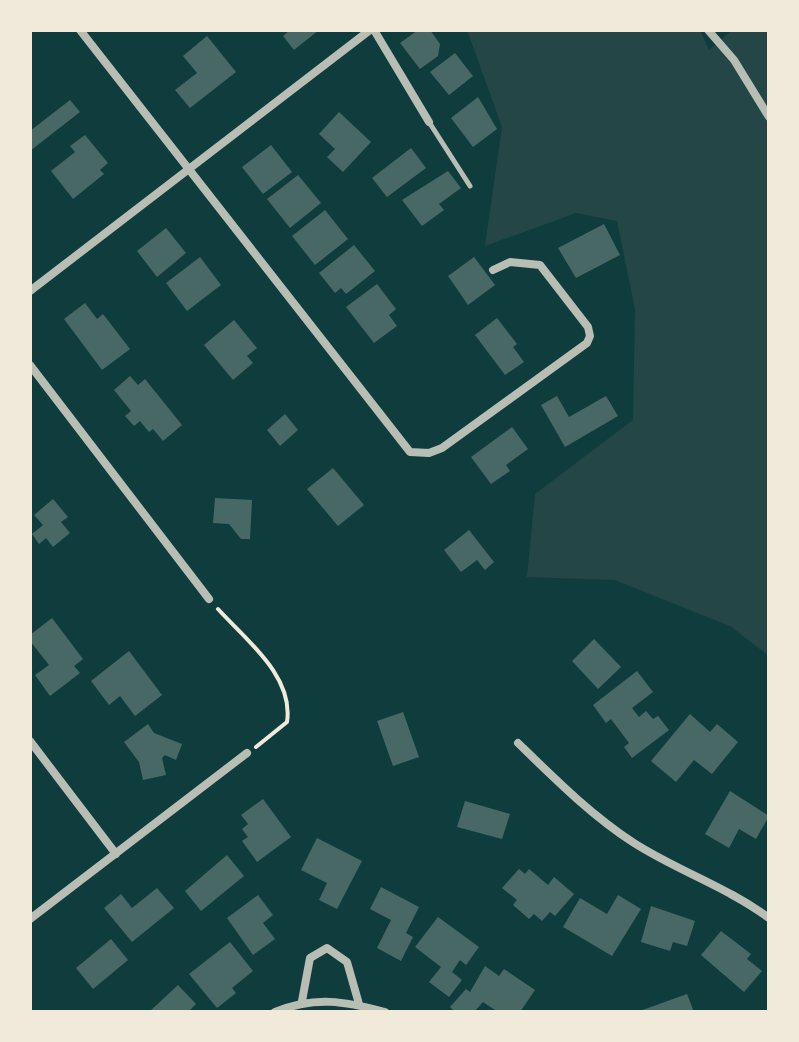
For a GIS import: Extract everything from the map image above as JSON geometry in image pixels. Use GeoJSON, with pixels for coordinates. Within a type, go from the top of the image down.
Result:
{"type":"FeatureCollection","features":[{"type":"Feature","properties":{"kind":"street"},"geometry":{"type":"LineString","coordinates":[[80,30],[402,444],[418,455],[442,448],[587,343],[590,336],[588,327],[540,265],[510,262],[493,270]]}},
{"type":"Feature","properties":{"kind":"street"},"geometry":{"type":"LineString","coordinates":[[30,291],[372,30],[429,122]]}},
{"type":"Feature","properties":{"kind":"street"},"geometry":{"type":"LineString","coordinates":[[708,30],[734,60],[769,117]]}},
{"type":"Feature","properties":{"kind":"street"},"geometry":{"type":"LineString","coordinates":[[30,365],[209,599]]}},
{"type":"Feature","properties":{"kind":"street"},"geometry":{"type":"LineString","coordinates":[[30,741],[116,854]]}},
{"type":"Feature","properties":{"kind":"street"},"geometry":{"type":"LineString","coordinates":[[518,743],[584,807],[633,842],[716,885],[769,918]]}},
{"type":"Feature","properties":{"kind":"street"},"geometry":{"type":"LineString","coordinates":[[30,919],[247,753]]}},
{"type":"Feature","properties":{"kind":"street"},"geometry":{"type":"LineString","coordinates":[[302,1001],[310,958],[327,948],[347,962],[359,1004]]}},
{"type":"Feature","properties":{"kind":"street"},"geometry":{"type":"LineString","coordinates":[[275,1012],[302,1001],[332,999],[385,1012]]}},
{"type":"Feature","properties":{"kind":"lane"},"geometry":{"type":"LineString","coordinates":[[429,122],[470,186]]}},
{"type":"Feature","properties":{"kind":"path"},"geometry":{"type":"LineString","coordinates":[[209,599],[284,685],[290,704],[287,722],[247,753]]}},
{"type":"Feature","properties":{"kind":"shaded area"},"geometry":{"type":"Polygon","coordinates":[[[467,30],[700,30],[709,50],[732,30],[769,30],[769,656],[730,626],[615,580],[527,577],[535,494],[633,420],[635,309],[617,221],[576,213],[485,246],[502,127],[467,30]]]}},
{"type":"Feature","properties":{"kind":"building"},"geometry":{"type":"Polygon","coordinates":[[[290,30],[319,30],[294,50],[283,36],[290,30]]]}},
{"type":"Feature","properties":{"kind":"building"},"geometry":{"type":"Polygon","coordinates":[[[418,30],[430,30],[440,44],[438,56],[420,69],[400,43],[418,30]]]}},
{"type":"Feature","properties":{"kind":"building"},"geometry":{"type":"Polygon","coordinates":[[[207,36],[236,72],[190,108],[175,90],[197,73],[183,56],[207,36]]]}},
{"type":"Feature","properties":{"kind":"building"},"geometry":{"type":"Polygon","coordinates":[[[455,53],[473,76],[449,95],[430,72],[455,53]]]}},
{"type":"Feature","properties":{"kind":"building"},"geometry":{"type":"Polygon","coordinates":[[[478,97],[497,129],[473,147],[451,118],[478,97]]]}},
{"type":"Feature","properties":{"kind":"building"},"geometry":{"type":"Polygon","coordinates":[[[70,100],[80,112],[30,151],[30,131],[70,100]]]}},
{"type":"Feature","properties":{"kind":"building"},"geometry":{"type":"Polygon","coordinates":[[[339,112],[371,142],[343,172],[327,157],[335,149],[319,134],[339,112]]]}},
{"type":"Feature","properties":{"kind":"building"},"geometry":{"type":"Polygon","coordinates":[[[85,135],[108,163],[100,170],[104,174],[73,199],[51,171],[75,152],[70,146],[85,135]]]}},
{"type":"Feature","properties":{"kind":"building"},"geometry":{"type":"Polygon","coordinates":[[[271,145],[292,172],[263,194],[242,167],[271,145]]]}},
{"type":"Feature","properties":{"kind":"building"},"geometry":{"type":"Polygon","coordinates":[[[411,148],[426,168],[387,197],[372,178],[411,148]]]}},
{"type":"Feature","properties":{"kind":"building"},"geometry":{"type":"Polygon","coordinates":[[[448,171],[461,188],[439,204],[444,210],[422,226],[402,200],[448,171]]]}},
{"type":"Feature","properties":{"kind":"building"},"geometry":{"type":"Polygon","coordinates":[[[298,175],[321,203],[290,228],[267,199],[298,175]]]}},
{"type":"Feature","properties":{"kind":"building"},"geometry":{"type":"Polygon","coordinates":[[[325,210],[348,239],[315,265],[292,236],[325,210]]]}},
{"type":"Feature","properties":{"kind":"building"},"geometry":{"type":"Polygon","coordinates":[[[604,224],[620,255],[576,278],[558,248],[604,224]]]}},
{"type":"Feature","properties":{"kind":"building"},"geometry":{"type":"Polygon","coordinates":[[[166,228],[186,253],[157,277],[137,251],[166,228]]]}},
{"type":"Feature","properties":{"kind":"building"},"geometry":{"type":"Polygon","coordinates":[[[354,245],[375,271],[346,294],[341,288],[335,293],[319,273],[354,245]]]}},
{"type":"Feature","properties":{"kind":"building"},"geometry":{"type":"Polygon","coordinates":[[[200,257],[221,285],[187,311],[166,283],[200,257]]]}},
{"type":"Feature","properties":{"kind":"building"},"geometry":{"type":"Polygon","coordinates":[[[474,257],[495,285],[468,305],[448,276],[474,257]]]}},
{"type":"Feature","properties":{"kind":"building"},"geometry":{"type":"Polygon","coordinates":[[[377,284],[396,309],[389,315],[397,326],[374,343],[346,307],[377,284]]]}},
{"type":"Feature","properties":{"kind":"building"},"geometry":{"type":"Polygon","coordinates":[[[85,303],[97,319],[103,314],[130,349],[102,370],[64,319],[85,303]]]}},
{"type":"Feature","properties":{"kind":"building"},"geometry":{"type":"Polygon","coordinates":[[[497,318],[517,344],[513,347],[524,362],[505,375],[475,335],[497,318]]]}},
{"type":"Feature","properties":{"kind":"building"},"geometry":{"type":"Polygon","coordinates":[[[234,320],[257,348],[247,356],[253,363],[233,380],[204,345],[234,320]]]}},
{"type":"Feature","properties":{"kind":"building"},"geometry":{"type":"Polygon","coordinates":[[[130,376],[138,385],[145,379],[182,425],[163,441],[153,429],[149,432],[140,421],[134,426],[125,416],[131,411],[114,390],[130,376]]]}},
{"type":"Feature","properties":{"kind":"building"},"geometry":{"type":"Polygon","coordinates":[[[557,396],[569,417],[606,396],[618,416],[565,447],[541,405],[557,396]]]}},
{"type":"Feature","properties":{"kind":"building"},"geometry":{"type":"Polygon","coordinates":[[[285,414],[298,430],[280,446],[267,430],[285,414]]]}},
{"type":"Feature","properties":{"kind":"building"},"geometry":{"type":"Polygon","coordinates":[[[512,427],[528,449],[506,465],[510,471],[491,484],[471,457],[512,427]]]}},
{"type":"Feature","properties":{"kind":"building"},"geometry":{"type":"Polygon","coordinates":[[[333,468],[364,505],[338,526],[307,489],[333,468]]]}},
{"type":"Feature","properties":{"kind":"building"},"geometry":{"type":"Polygon","coordinates":[[[215,498],[252,500],[250,539],[241,539],[229,524],[213,523],[215,498]]]}},
{"type":"Feature","properties":{"kind":"building"},"geometry":{"type":"Polygon","coordinates":[[[53,499],[68,517],[61,522],[70,533],[53,547],[46,538],[39,544],[32,534],[43,525],[34,515],[53,499]]]}},
{"type":"Feature","properties":{"kind":"building"},"geometry":{"type":"Polygon","coordinates":[[[469,530],[494,562],[485,570],[477,560],[461,572],[444,550],[469,530]]]}},
{"type":"Feature","properties":{"kind":"building"},"geometry":{"type":"Polygon","coordinates":[[[52,618],[83,659],[74,666],[80,673],[50,696],[35,675],[49,665],[30,641],[30,635],[52,618]]]}},
{"type":"Feature","properties":{"kind":"building"},"geometry":{"type":"Polygon","coordinates":[[[594,639],[621,667],[598,689],[572,661],[594,639]]]}},
{"type":"Feature","properties":{"kind":"building"},"geometry":{"type":"Polygon","coordinates":[[[129,651],[162,695],[135,716],[120,696],[109,705],[91,681],[129,651]]]}},
{"type":"Feature","properties":{"kind":"building"},"geometry":{"type":"Polygon","coordinates":[[[637,671],[653,692],[632,708],[639,717],[646,711],[653,719],[658,716],[669,730],[632,758],[624,747],[629,743],[611,719],[606,723],[593,705],[637,671]]]}},
{"type":"Feature","properties":{"kind":"building"},"geometry":{"type":"Polygon","coordinates":[[[403,712],[419,757],[393,766],[377,721],[403,712]]]}},
{"type":"Feature","properties":{"kind":"building"},"geometry":{"type":"Polygon","coordinates":[[[690,714],[710,732],[717,724],[738,742],[712,774],[694,760],[676,782],[651,761],[690,714]]]}},
{"type":"Feature","properties":{"kind":"building"},"geometry":{"type":"Polygon","coordinates":[[[148,724],[154,733],[182,744],[176,760],[165,755],[162,758],[166,775],[143,780],[139,762],[124,742],[148,724]]]}},
{"type":"Feature","properties":{"kind":"building"},"geometry":{"type":"Polygon","coordinates":[[[730,791],[769,816],[756,839],[739,829],[729,848],[705,834],[730,791]]]}},
{"type":"Feature","properties":{"kind":"building"},"geometry":{"type":"Polygon","coordinates":[[[263,799],[291,837],[257,862],[242,841],[248,837],[242,829],[248,824],[241,815],[263,799]]]}},
{"type":"Feature","properties":{"kind":"building"},"geometry":{"type":"Polygon","coordinates":[[[465,801],[510,814],[502,839],[457,827],[465,801]]]}},
{"type":"Feature","properties":{"kind":"building"},"geometry":{"type":"Polygon","coordinates":[[[317,838],[362,861],[337,909],[319,900],[327,883],[301,870],[317,838]]]}},
{"type":"Feature","properties":{"kind":"building"},"geometry":{"type":"Polygon","coordinates":[[[227,855],[244,876],[201,911],[185,891],[227,855]]]}},
{"type":"Feature","properties":{"kind":"building"},"geometry":{"type":"Polygon","coordinates":[[[519,869],[525,874],[529,869],[548,885],[554,877],[574,894],[555,916],[550,912],[542,921],[534,914],[529,919],[513,905],[517,900],[502,888],[519,869]]]}},
{"type":"Feature","properties":{"kind":"building"},"geometry":{"type":"Polygon","coordinates":[[[381,887],[419,907],[406,933],[413,937],[401,961],[377,948],[391,920],[370,909],[381,887]]]}},
{"type":"Feature","properties":{"kind":"building"},"geometry":{"type":"Polygon","coordinates":[[[157,888],[174,908],[132,942],[104,908],[121,894],[132,908],[157,888]]]}},
{"type":"Feature","properties":{"kind":"building"},"geometry":{"type":"Polygon","coordinates":[[[258,895],[273,915],[263,923],[275,939],[253,955],[227,918],[258,895]]]}},
{"type":"Feature","properties":{"kind":"building"},"geometry":{"type":"Polygon","coordinates":[[[618,895],[641,909],[612,956],[563,927],[580,898],[607,914],[618,895]]]}},
{"type":"Feature","properties":{"kind":"building"},"geometry":{"type":"Polygon","coordinates":[[[651,906],[695,921],[687,946],[673,942],[670,951],[641,942],[651,906]]]}},
{"type":"Feature","properties":{"kind":"building"},"geometry":{"type":"Polygon","coordinates":[[[438,917],[479,947],[466,965],[460,960],[452,972],[462,980],[449,997],[429,982],[441,967],[415,947],[438,917]]]}},
{"type":"Feature","properties":{"kind":"building"},"geometry":{"type":"Polygon","coordinates":[[[721,931],[751,954],[747,959],[762,971],[744,992],[701,955],[721,931]]]}},
{"type":"Feature","properties":{"kind":"building"},"geometry":{"type":"Polygon","coordinates":[[[111,939],[128,960],[93,989],[76,968],[111,939]]]}},
{"type":"Feature","properties":{"kind":"building"},"geometry":{"type":"Polygon","coordinates":[[[230,942],[253,971],[232,988],[236,993],[217,1008],[189,974],[230,942]]]}},
{"type":"Feature","properties":{"kind":"building"},"geometry":{"type":"Polygon","coordinates":[[[485,966],[499,976],[504,969],[535,990],[520,1012],[498,1012],[483,1002],[474,1012],[455,1012],[450,1007],[466,989],[470,992],[485,966]]]}},
{"type":"Feature","properties":{"kind":"building"},"geometry":{"type":"Polygon","coordinates":[[[178,985],[196,1004],[188,1012],[149,1012],[178,985]]]}},
{"type":"Feature","properties":{"kind":"building"},"geometry":{"type":"Polygon","coordinates":[[[687,994],[694,1012],[637,1012],[687,994]]]}}]}
